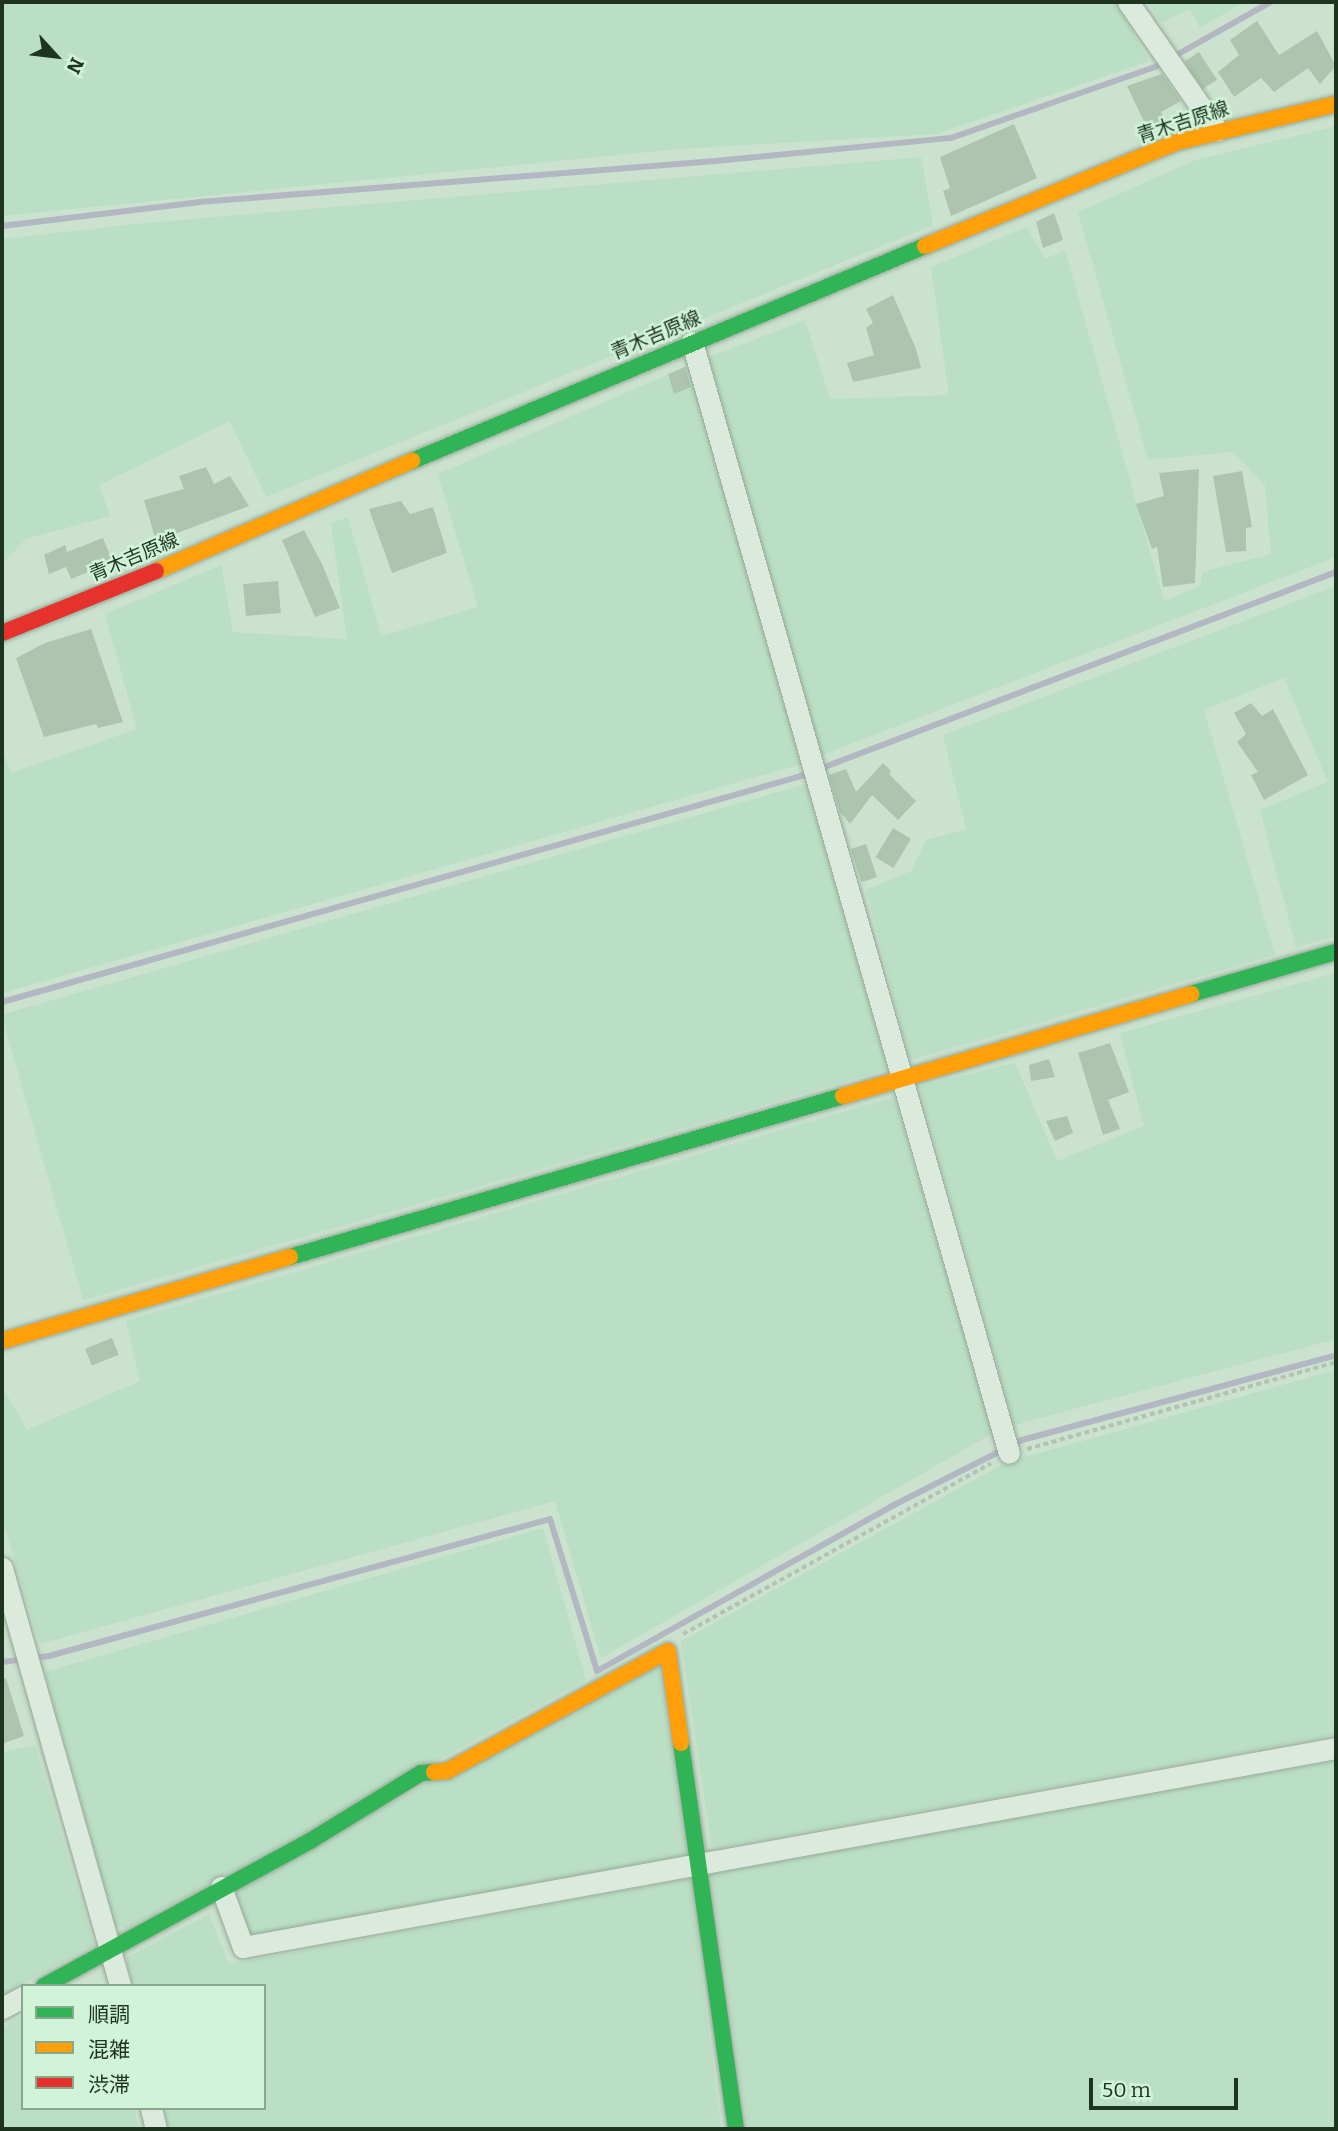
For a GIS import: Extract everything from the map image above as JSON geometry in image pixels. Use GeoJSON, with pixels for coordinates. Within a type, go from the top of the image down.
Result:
{"type":"FeatureCollection","features":[{"type":"Feature","properties":{"kind":"street"},"geometry":{"type":"LineString","coordinates":[[1128,2],[1217,130]]}},
{"type":"Feature","properties":{"kind":"street","name":"青木吉原線"},"geometry":{"type":"LineString","coordinates":[[2,633],[56,613],[692,342],[1177,142],[1217,130],[1336,104]]}},
{"type":"Feature","properties":{"kind":"street"},"geometry":{"type":"LineString","coordinates":[[692,342],[1009,1453]]}},
{"type":"Feature","properties":{"kind":"street"},"geometry":{"type":"LineString","coordinates":[[2,1341],[901,1076],[1336,952]]}},
{"type":"Feature","properties":{"kind":"street"},"geometry":{"type":"LineString","coordinates":[[2,1568],[120,1984]]}},
{"type":"Feature","properties":{"kind":"street"},"geometry":{"type":"LineString","coordinates":[[48,1984],[221,1887],[310,1841],[421,1773],[447,1771],[668,1651],[736,2129]]}},
{"type":"Feature","properties":{"kind":"street"},"geometry":{"type":"LineString","coordinates":[[221,1887],[243,1947],[1336,1748]]}},
{"type":"Feature","properties":{"kind":"street"},"geometry":{"type":"LineString","coordinates":[[2,2008],[21,1998]]}},
{"type":"Feature","properties":{"kind":"street"},"geometry":{"type":"LineString","coordinates":[[151,2110],[156,2129]]}},
{"type":"Feature","properties":{"kind":"path"},"geometry":{"type":"LineString","coordinates":[[668,1651],[686,1630],[1009,1453],[1336,1362]]}},
{"type":"Feature","properties":{"kind":"green space"},"geometry":{"type":"Polygon","coordinates":[[[2,2],[1116,2],[1149,61],[937,134],[680,149],[2,216],[2,2]]]}},
{"type":"Feature","properties":{"kind":"green space"},"geometry":{"type":"Polygon","coordinates":[[[1148,2],[1244,2],[1200,28],[1190,9],[1161,23],[1148,2]]]}},
{"type":"Feature","properties":{"kind":"green space"},"geometry":{"type":"Polygon","coordinates":[[[1336,126],[1336,557],[822,755],[705,359],[805,320],[830,399],[949,395],[931,267],[1027,227],[1045,259],[1065,250],[1164,601],[1200,586],[1202,572],[1271,554],[1265,485],[1233,452],[1148,460],[1078,212],[1196,160],[1336,126]]]}},
{"type":"Feature","properties":{"kind":"green space"},"geometry":{"type":"Polygon","coordinates":[[[921,157],[933,225],[266,497],[230,421],[99,485],[110,516],[26,539],[2,564],[2,239],[134,224],[921,157]]]}},
{"type":"Feature","properties":{"kind":"green space"},"geometry":{"type":"Polygon","coordinates":[[[688,366],[801,764],[2,993],[2,748],[11,773],[137,729],[105,614],[221,565],[233,632],[347,639],[331,523],[348,517],[381,636],[478,607],[438,474],[688,366]]]}},
{"type":"Feature","properties":{"kind":"green space"},"geometry":{"type":"Polygon","coordinates":[[[1336,586],[1336,936],[1296,947],[1260,810],[1328,782],[1284,678],[1204,710],[1275,955],[910,1060],[866,890],[911,871],[926,840],[966,829],[943,735],[1336,586]]]}},
{"type":"Feature","properties":{"kind":"green space"},"geometry":{"type":"Polygon","coordinates":[[[806,784],[888,1069],[83,1300],[2,1015],[806,784]]]}},
{"type":"Feature","properties":{"kind":"green space"},"geometry":{"type":"Polygon","coordinates":[[[1336,973],[1336,1339],[1014,1425],[919,1086],[1015,1063],[1057,1161],[1144,1126],[1120,1033],[1336,973]]]}},
{"type":"Feature","properties":{"kind":"green space"},"geometry":{"type":"Polygon","coordinates":[[[894,1097],[993,1433],[601,1658],[555,1501],[40,1644],[2,1518],[2,1386],[27,1430],[140,1381],[126,1321],[894,1097]]]}},
{"type":"Feature","properties":{"kind":"green space"},"geometry":{"type":"Polygon","coordinates":[[[1336,1370],[1336,1735],[712,1849],[681,1641],[1007,1462],[1336,1370]]]}},
{"type":"Feature","properties":{"kind":"green space"},"geometry":{"type":"Polygon","coordinates":[[[543,1528],[586,1680],[126,1929],[115,1925],[45,1672],[543,1528]]]}},
{"type":"Feature","properties":{"kind":"green space"},"geometry":{"type":"Polygon","coordinates":[[[659,1665],[687,1859],[258,1937],[246,1931],[236,1891],[421,1786],[659,1665]]]}},
{"type":"Feature","properties":{"kind":"green space"},"geometry":{"type":"Polygon","coordinates":[[[35,1745],[94,1945],[2,1995],[2,1752],[35,1745]]]}},
{"type":"Feature","properties":{"kind":"green space"},"geometry":{"type":"Polygon","coordinates":[[[1336,1761],[1336,2129],[748,2129],[711,1874],[1336,1761]]]}},
{"type":"Feature","properties":{"kind":"green space"},"geometry":{"type":"Polygon","coordinates":[[[690,1879],[721,2129],[169,2129],[164,2110],[266,2110],[266,1984],[132,1984],[126,1958],[209,1914],[229,1964],[690,1879]]]}},
{"type":"Feature","properties":{"kind":"green space"},"geometry":{"type":"Polygon","coordinates":[[[21,2017],[21,2110],[134,2110],[139,2129],[2,2129],[2,2028],[21,2017]]]}},
{"type":"Feature","properties":{"kind":"building"},"geometry":{"type":"Polygon","coordinates":[[[1257,21],[1279,55],[1317,31],[1336,66],[1320,84],[1308,68],[1274,92],[1261,78],[1234,97],[1218,72],[1239,55],[1230,40],[1257,21]]]}},
{"type":"Feature","properties":{"kind":"building"},"geometry":{"type":"Polygon","coordinates":[[[1199,52],[1217,80],[1203,89],[1185,61],[1199,52]]]}},
{"type":"Feature","properties":{"kind":"building"},"geometry":{"type":"Polygon","coordinates":[[[1162,74],[1181,101],[1161,112],[1167,123],[1149,132],[1127,86],[1162,74]]]}},
{"type":"Feature","properties":{"kind":"building"},"geometry":{"type":"Polygon","coordinates":[[[1014,124],[1037,178],[951,216],[943,191],[950,188],[940,157],[1014,124]]]}},
{"type":"Feature","properties":{"kind":"building"},"geometry":{"type":"Polygon","coordinates":[[[1054,213],[1063,240],[1043,248],[1036,222],[1054,213]]]}},
{"type":"Feature","properties":{"kind":"building"},"geometry":{"type":"Polygon","coordinates":[[[893,295],[916,349],[921,368],[853,382],[847,363],[874,355],[866,328],[873,323],[866,309],[893,295]]]}},
{"type":"Feature","properties":{"kind":"building"},"geometry":{"type":"Polygon","coordinates":[[[685,367],[691,387],[674,394],[668,374],[685,367]]]}},
{"type":"Feature","properties":{"kind":"building"},"geometry":{"type":"Polygon","coordinates":[[[206,467],[214,484],[230,476],[249,506],[156,541],[144,500],[184,489],[179,476],[206,467]]]}},
{"type":"Feature","properties":{"kind":"building"},"geometry":{"type":"Polygon","coordinates":[[[1199,469],[1195,583],[1163,587],[1157,547],[1152,549],[1136,504],[1164,496],[1159,473],[1199,469]]]}},
{"type":"Feature","properties":{"kind":"building"},"geometry":{"type":"Polygon","coordinates":[[[1242,471],[1252,527],[1246,528],[1246,551],[1226,552],[1213,476],[1242,471]]]}},
{"type":"Feature","properties":{"kind":"building"},"geometry":{"type":"Polygon","coordinates":[[[401,501],[410,514],[433,507],[447,553],[392,573],[369,509],[401,501]]]}},
{"type":"Feature","properties":{"kind":"building"},"geometry":{"type":"Polygon","coordinates":[[[304,530],[340,608],[315,617],[282,540],[304,530]]]}},
{"type":"Feature","properties":{"kind":"building"},"geometry":{"type":"Polygon","coordinates":[[[103,538],[113,562],[71,579],[66,567],[49,574],[44,555],[65,545],[67,552],[103,538]]]}},
{"type":"Feature","properties":{"kind":"building"},"geometry":{"type":"Polygon","coordinates":[[[278,581],[281,613],[246,616],[243,584],[278,581]]]}},
{"type":"Feature","properties":{"kind":"building"},"geometry":{"type":"Polygon","coordinates":[[[91,629],[123,722],[98,728],[96,724],[44,737],[16,658],[45,643],[91,629]]]}},
{"type":"Feature","properties":{"kind":"building"},"geometry":{"type":"Polygon","coordinates":[[[1251,703],[1262,716],[1273,709],[1308,775],[1264,800],[1251,775],[1258,772],[1237,742],[1246,734],[1234,713],[1251,703]]]}},
{"type":"Feature","properties":{"kind":"building"},"geometry":{"type":"Polygon","coordinates":[[[883,763],[891,771],[889,774],[916,801],[898,820],[872,795],[850,824],[840,812],[829,775],[846,769],[856,792],[883,763]]]}},
{"type":"Feature","properties":{"kind":"building"},"geometry":{"type":"Polygon","coordinates":[[[893,828],[911,839],[893,868],[875,857],[893,828]]]}},
{"type":"Feature","properties":{"kind":"building"},"geometry":{"type":"Polygon","coordinates":[[[866,844],[877,877],[862,882],[851,849],[866,844]]]}},
{"type":"Feature","properties":{"kind":"building"},"geometry":{"type":"Polygon","coordinates":[[[1110,1043],[1129,1092],[1108,1100],[1120,1129],[1103,1135],[1078,1053],[1110,1043]]]}},
{"type":"Feature","properties":{"kind":"building"},"geometry":{"type":"Polygon","coordinates":[[[1049,1059],[1055,1077],[1031,1081],[1029,1065],[1049,1059]]]}},
{"type":"Feature","properties":{"kind":"building"},"geometry":{"type":"Polygon","coordinates":[[[1067,1116],[1073,1133],[1055,1141],[1046,1121],[1067,1116]]]}},
{"type":"Feature","properties":{"kind":"building"},"geometry":{"type":"Polygon","coordinates":[[[112,1338],[119,1355],[92,1366],[85,1349],[112,1338]]]}},
{"type":"Feature","properties":{"kind":"building"},"geometry":{"type":"Polygon","coordinates":[[[2,1678],[6,1678],[24,1736],[2,1744],[2,1678]]]}},
{"type":"Feature","properties":{"kind":"waterway"},"geometry":{"type":"LineString","coordinates":[[2,226],[199,202],[715,161],[951,138],[1155,67],[1271,2]]}},
{"type":"Feature","properties":{"kind":"waterway"},"geometry":{"type":"LineString","coordinates":[[2,1002],[801,776],[1336,572]]}},
{"type":"Feature","properties":{"kind":"waterway"},"geometry":{"type":"LineString","coordinates":[[2,1662],[49,1656],[550,1519],[597,1671],[890,1507],[1022,1440],[1336,1355]]}},
{"type":"Feature","properties":{"kind":"traffic: fast"},"geometry":{"type":"LineString","coordinates":[[412,461],[925,246]]}},
{"type":"Feature","properties":{"kind":"traffic: fast"},"geometry":{"type":"LineString","coordinates":[[1191,994],[1336,952]]}},
{"type":"Feature","properties":{"kind":"traffic: fast"},"geometry":{"type":"LineString","coordinates":[[290,1257],[843,1096]]}},
{"type":"Feature","properties":{"kind":"traffic: fast"},"geometry":{"type":"LineString","coordinates":[[681,1743],[736,2129]]}},
{"type":"Feature","properties":{"kind":"traffic: fast"},"geometry":{"type":"LineString","coordinates":[[48,1984],[310,1841],[421,1773],[434,1772]]}},
{"type":"Feature","properties":{"kind":"traffic: slow"},"geometry":{"type":"LineString","coordinates":[[925,246],[1177,142],[1336,104]]}},
{"type":"Feature","properties":{"kind":"traffic: slow"},"geometry":{"type":"LineString","coordinates":[[156,571],[412,461]]}},
{"type":"Feature","properties":{"kind":"traffic: slow"},"geometry":{"type":"LineString","coordinates":[[843,1096],[1191,994]]}},
{"type":"Feature","properties":{"kind":"traffic: slow"},"geometry":{"type":"LineString","coordinates":[[2,1341],[290,1257]]}},
{"type":"Feature","properties":{"kind":"traffic: slow"},"geometry":{"type":"LineString","coordinates":[[434,1772],[447,1771],[668,1651],[681,1743]]}},
{"type":"Feature","properties":{"kind":"traffic: jam"},"geometry":{"type":"LineString","coordinates":[[2,633],[156,571]]}}]}
